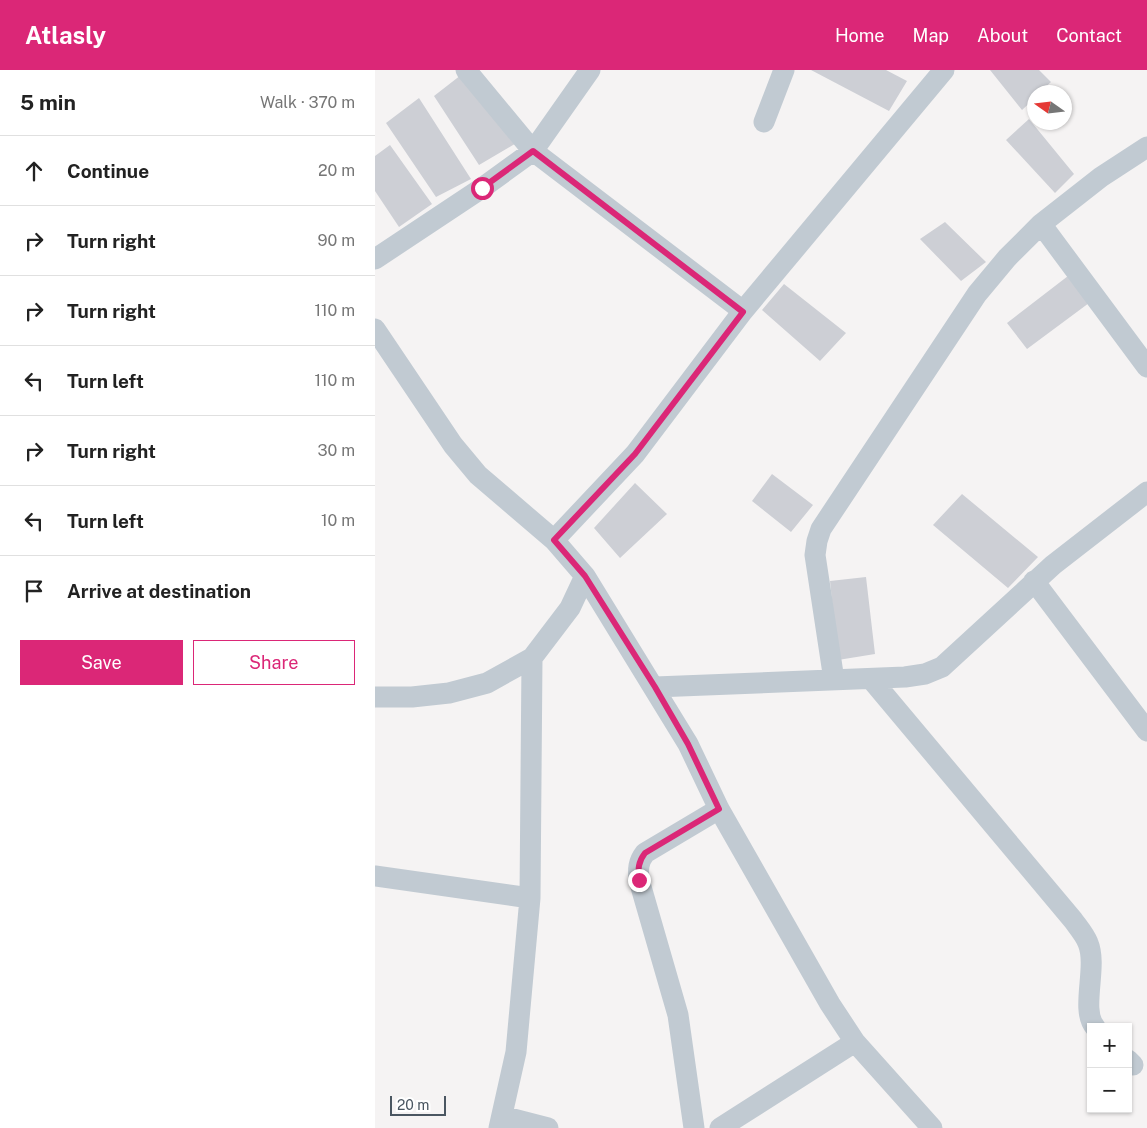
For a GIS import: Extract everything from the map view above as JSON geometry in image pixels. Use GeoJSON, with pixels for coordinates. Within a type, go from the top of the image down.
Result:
{"type":"FeatureCollection","features":[{"type":"Feature","properties":{"kind":"street"},"geometry":{"type":"LineString","coordinates":[[467,70],[533,151],[743,312]]}},
{"type":"Feature","properties":{"kind":"street"},"geometry":{"type":"LineString","coordinates":[[375,259],[482,188],[533,151],[590,70]]}},
{"type":"Feature","properties":{"kind":"street"},"geometry":{"type":"LineString","coordinates":[[764,122],[784,70]]}},
{"type":"Feature","properties":{"kind":"street"},"geometry":{"type":"LineString","coordinates":[[554,540],[635,454],[743,312],[944,70]]}},
{"type":"Feature","properties":{"kind":"street"},"geometry":{"type":"LineString","coordinates":[[834,680],[815,556],[817,540],[821,529],[977,294],[1007,258],[1041,224],[1101,177],[1147,147]]}},
{"type":"Feature","properties":{"kind":"street"},"geometry":{"type":"LineString","coordinates":[[1041,224],[1147,367]]}},
{"type":"Feature","properties":{"kind":"street"},"geometry":{"type":"LineString","coordinates":[[375,329],[453,445],[478,475],[554,540],[585,576],[655,687],[688,744],[719,809],[830,1004],[855,1042],[932,1128]]}},
{"type":"Feature","properties":{"kind":"street"},"geometry":{"type":"LineString","coordinates":[[655,687],[871,679],[925,674],[942,667],[1035,581],[1147,492]]}},
{"type":"Feature","properties":{"kind":"street"},"geometry":{"type":"LineString","coordinates":[[375,697],[412,698],[449,693],[487,683],[532,658],[569,608],[585,576]]}},
{"type":"Feature","properties":{"kind":"street"},"geometry":{"type":"LineString","coordinates":[[1035,581],[1147,730]]}},
{"type":"Feature","properties":{"kind":"street"},"geometry":{"type":"LineString","coordinates":[[532,658],[530,898],[516,1052],[500,1122],[548,1128]]}},
{"type":"Feature","properties":{"kind":"street"},"geometry":{"type":"LineString","coordinates":[[871,679],[1073,920],[1088,944],[1092,969],[1089,1011],[1094,1023]]}},
{"type":"Feature","properties":{"kind":"street"},"geometry":{"type":"LineString","coordinates":[[694,1128],[678,1016],[639,880],[638,867],[645,853],[719,809]]}},
{"type":"Feature","properties":{"kind":"street"},"geometry":{"type":"LineString","coordinates":[[375,876],[530,898]]}},
{"type":"Feature","properties":{"kind":"street"},"geometry":{"type":"LineString","coordinates":[[720,1128],[855,1042]]}},
{"type":"Feature","properties":{"kind":"building"},"geometry":{"type":"Polygon","coordinates":[[[811,70],[886,70],[907,81],[889,111],[811,70]]]}},
{"type":"Feature","properties":{"kind":"building"},"geometry":{"type":"Polygon","coordinates":[[[990,70],[1039,70],[1051,82],[1048,85],[1027,85],[1027,105],[1022,110],[990,70]]]}},
{"type":"Feature","properties":{"kind":"building"},"geometry":{"type":"Polygon","coordinates":[[[461,75],[518,142],[479,165],[434,96],[461,75]]]}},
{"type":"Feature","properties":{"kind":"building"},"geometry":{"type":"Polygon","coordinates":[[[419,98],[471,179],[436,197],[386,123],[419,98]]]}},
{"type":"Feature","properties":{"kind":"building"},"geometry":{"type":"Polygon","coordinates":[[[1027,121],[1027,130],[1038,130],[1074,174],[1055,193],[1006,140],[1027,121]]]}},
{"type":"Feature","properties":{"kind":"building"},"geometry":{"type":"Polygon","coordinates":[[[390,145],[432,204],[399,227],[375,191],[375,156],[390,145]]]}},
{"type":"Feature","properties":{"kind":"building"},"geometry":{"type":"Polygon","coordinates":[[[945,222],[986,262],[961,281],[920,239],[945,222]]]}},
{"type":"Feature","properties":{"kind":"building"},"geometry":{"type":"Polygon","coordinates":[[[1068,276],[1089,303],[1027,349],[1007,323],[1068,276]]]}},
{"type":"Feature","properties":{"kind":"building"},"geometry":{"type":"Polygon","coordinates":[[[784,284],[846,333],[820,361],[762,310],[784,284]]]}},
{"type":"Feature","properties":{"kind":"building"},"geometry":{"type":"Polygon","coordinates":[[[772,474],[813,505],[791,532],[752,501],[772,474]]]}},
{"type":"Feature","properties":{"kind":"building"},"geometry":{"type":"Polygon","coordinates":[[[635,483],[667,514],[620,558],[594,528],[635,483]]]}},
{"type":"Feature","properties":{"kind":"building"},"geometry":{"type":"Polygon","coordinates":[[[962,494],[1038,557],[1008,588],[933,525],[962,494]]]}},
{"type":"Feature","properties":{"kind":"building"},"geometry":{"type":"Polygon","coordinates":[[[866,577],[875,654],[838,660],[830,581],[866,577]]]}},
{"type":"Feature","properties":{"kind":"route"},"geometry":{"type":"LineString","coordinates":[[482,188],[533,151],[743,312],[635,454],[554,540],[585,576],[655,687],[688,744],[719,809],[645,853],[638,867],[639,880]]}}]}
